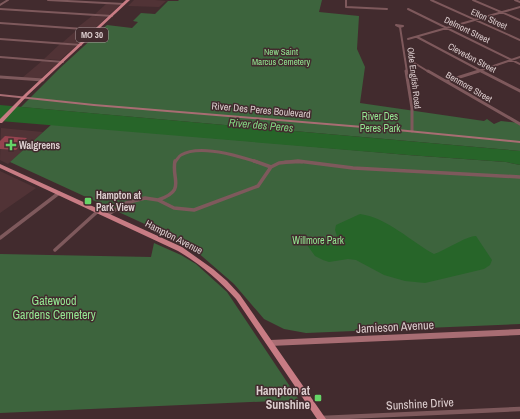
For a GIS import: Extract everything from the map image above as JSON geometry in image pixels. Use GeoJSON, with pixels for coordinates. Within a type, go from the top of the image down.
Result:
{"type":"FeatureCollection","features":[{"type":"Feature","properties":{"kind":"main road","name":"MO 30"},"geometry":{"type":"LineString","coordinates":[[0,122],[17,104],[128,0]]}},
{"type":"Feature","properties":{"kind":"main road","name":"River Des Peres Boulevard"},"geometry":{"type":"LineString","coordinates":[[0,95],[89,105],[412,131],[520,142]]}},
{"type":"Feature","properties":{"kind":"main road","name":"Hampton Avenue"},"geometry":{"type":"LineString","coordinates":[[0,166],[180,249],[206,266],[231,289],[322,419]]}},
{"type":"Feature","properties":{"kind":"main road","name":"Jamieson Avenue"},"geometry":{"type":"LineString","coordinates":[[270,343],[520,333]]}},
{"type":"Feature","properties":{"kind":"street"},"geometry":{"type":"LineString","coordinates":[[0,0],[7,0]]}},
{"type":"Feature","properties":{"kind":"street"},"geometry":{"type":"LineString","coordinates":[[0,5],[7,0]]}},
{"type":"Feature","properties":{"kind":"street"},"geometry":{"type":"LineString","coordinates":[[48,0],[124,4]]}},
{"type":"Feature","properties":{"kind":"street"},"geometry":{"type":"LineString","coordinates":[[346,0],[346,8],[387,9]]}},
{"type":"Feature","properties":{"kind":"street","name":"Elton Street"},"geometry":{"type":"LineString","coordinates":[[431,0],[520,40]]}},
{"type":"Feature","properties":{"kind":"street"},"geometry":{"type":"LineString","coordinates":[[473,0],[520,20]]}},
{"type":"Feature","properties":{"kind":"street"},"geometry":{"type":"LineString","coordinates":[[515,0],[520,2]]}},
{"type":"Feature","properties":{"kind":"street"},"geometry":{"type":"LineString","coordinates":[[408,39],[520,7]]}},
{"type":"Feature","properties":{"kind":"street"},"geometry":{"type":"LineString","coordinates":[[0,9],[112,16]]}},
{"type":"Feature","properties":{"kind":"street","name":"Delmont Street"},"geometry":{"type":"LineString","coordinates":[[408,9],[520,64]]}},
{"type":"Feature","properties":{"kind":"street"},"geometry":{"type":"LineString","coordinates":[[0,23],[97,30]]}},
{"type":"Feature","properties":{"kind":"street","name":"Olde English Road"},"geometry":{"type":"LineString","coordinates":[[400,27],[412,108],[412,131]]}},
{"type":"Feature","properties":{"kind":"street","name":"Clevedon Street"},"geometry":{"type":"LineString","coordinates":[[417,37],[520,92]]}},
{"type":"Feature","properties":{"kind":"street"},"geometry":{"type":"LineString","coordinates":[[0,39],[81,45]]}},
{"type":"Feature","properties":{"kind":"street"},"geometry":{"type":"LineString","coordinates":[[447,81],[520,56]]}},
{"type":"Feature","properties":{"kind":"street"},"geometry":{"type":"LineString","coordinates":[[0,57],[63,62]]}},
{"type":"Feature","properties":{"kind":"street","name":"Benmore Street"},"geometry":{"type":"LineString","coordinates":[[412,61],[520,124]]}},
{"type":"Feature","properties":{"kind":"street"},"geometry":{"type":"LineString","coordinates":[[0,77],[43,80]]}},
{"type":"Feature","properties":{"kind":"street"},"geometry":{"type":"LineString","coordinates":[[158,200],[167,197],[174,191],[178,183],[176,161],[178,157],[190,151],[200,150],[244,158],[271,167]]}},
{"type":"Feature","properties":{"kind":"street"},"geometry":{"type":"LineString","coordinates":[[107,215],[126,203],[145,198],[158,200],[174,208],[194,210],[258,186],[271,167],[288,160],[353,168],[520,177]]}},
{"type":"Feature","properties":{"kind":"street"},"geometry":{"type":"LineString","coordinates":[[0,238],[59,193]]}},
{"type":"Feature","properties":{"kind":"street"},"geometry":{"type":"LineString","coordinates":[[55,250],[98,211]]}},
{"type":"Feature","properties":{"kind":"street","name":"Sunshine Drive"},"geometry":{"type":"LineString","coordinates":[[322,419],[520,409]]}},
{"type":"Feature","properties":{"kind":"shaded area"},"geometry":{"type":"Polygon","coordinates":[[[134,0],[166,1],[159,7],[128,6],[134,0]]]}},
{"type":"Feature","properties":{"kind":"shaded area"},"geometry":{"type":"Polygon","coordinates":[[[106,4],[120,5],[109,15],[94,15],[106,4]]]}},
{"type":"Feature","properties":{"kind":"shaded area"},"geometry":{"type":"Polygon","coordinates":[[[92,16],[107,17],[95,28],[78,27],[92,16]]]}},
{"type":"Feature","properties":{"kind":"shaded area"},"geometry":{"type":"Polygon","coordinates":[[[78,29],[93,30],[78,44],[62,43],[78,29]]]}},
{"type":"Feature","properties":{"kind":"shaded area"},"geometry":{"type":"Polygon","coordinates":[[[60,44],[76,46],[60,60],[44,59],[60,44]]]}},
{"type":"Feature","properties":{"kind":"shaded area"},"geometry":{"type":"Polygon","coordinates":[[[42,61],[58,63],[40,79],[22,78],[42,61]]]}},
{"type":"Feature","properties":{"kind":"shaded area","name":"River des Peres"},"geometry":{"type":"Polygon","coordinates":[[[0,105],[520,151],[520,165],[506,162],[0,121],[0,105]]]}},
{"type":"Feature","properties":{"kind":"shaded area"},"geometry":{"type":"Polygon","coordinates":[[[1,128],[43,132],[8,164],[0,160],[1,128]]]}},
{"type":"Feature","properties":{"kind":"shaded area"},"geometry":{"type":"Polygon","coordinates":[[[0,171],[36,188],[0,213],[0,171]]]}},
{"type":"Feature","properties":{"kind":"shaded area"},"geometry":{"type":"Polygon","coordinates":[[[360,214],[380,220],[434,254],[467,238],[476,236],[492,260],[490,265],[484,269],[425,283],[405,281],[384,275],[356,260],[348,259],[329,262],[315,256],[307,245],[310,242],[331,240],[337,236],[335,230],[336,225],[360,214]]]}},
{"type":"Feature","properties":{"kind":"green space","name":"New Saint Marcus Cemetery"},"geometry":{"type":"Polygon","coordinates":[[[322,0],[319,12],[359,16],[357,49],[365,67],[360,103],[484,121],[487,119],[494,124],[501,121],[520,123],[520,151],[21,107],[60,68],[107,25],[132,28],[138,22],[133,21],[141,13],[155,14],[168,1],[322,0]]]}},
{"type":"Feature","properties":{"kind":"green space","name":"Willmore Park"},"geometry":{"type":"Polygon","coordinates":[[[52,124],[506,162],[520,165],[520,324],[306,333],[284,329],[264,319],[234,284],[196,251],[149,226],[10,162],[52,124]]]}},
{"type":"Feature","properties":{"kind":"green space","name":"Gatewood Gardens Cemetery"},"geometry":{"type":"Polygon","coordinates":[[[154,243],[181,255],[196,264],[227,292],[299,400],[0,413],[0,254],[151,257],[154,243]]]}},
{"type":"Feature","properties":{"kind":"building","name":"Walgreens"},"geometry":{"type":"Polygon","coordinates":[[[5,136],[27,138],[16,150],[0,149],[0,141],[5,136]]]}},
{"type":"Feature","properties":{"kind":"place","name":"Walgreens"},"geometry":{"type":"Point","coordinates":[11,145]}},
{"type":"Feature","properties":{"kind":"place","name":"Hampton at Park View"},"geometry":{"type":"Point","coordinates":[88,201]}},
{"type":"Feature","properties":{"kind":"place","name":"Hampton at Sunshine"},"geometry":{"type":"Point","coordinates":[318,398]}},
{"type":"Feature","properties":{"kind":"park label","name":"River Des Peres Park"},"geometry":{"type":"Point","coordinates":[380,122]}}]}
